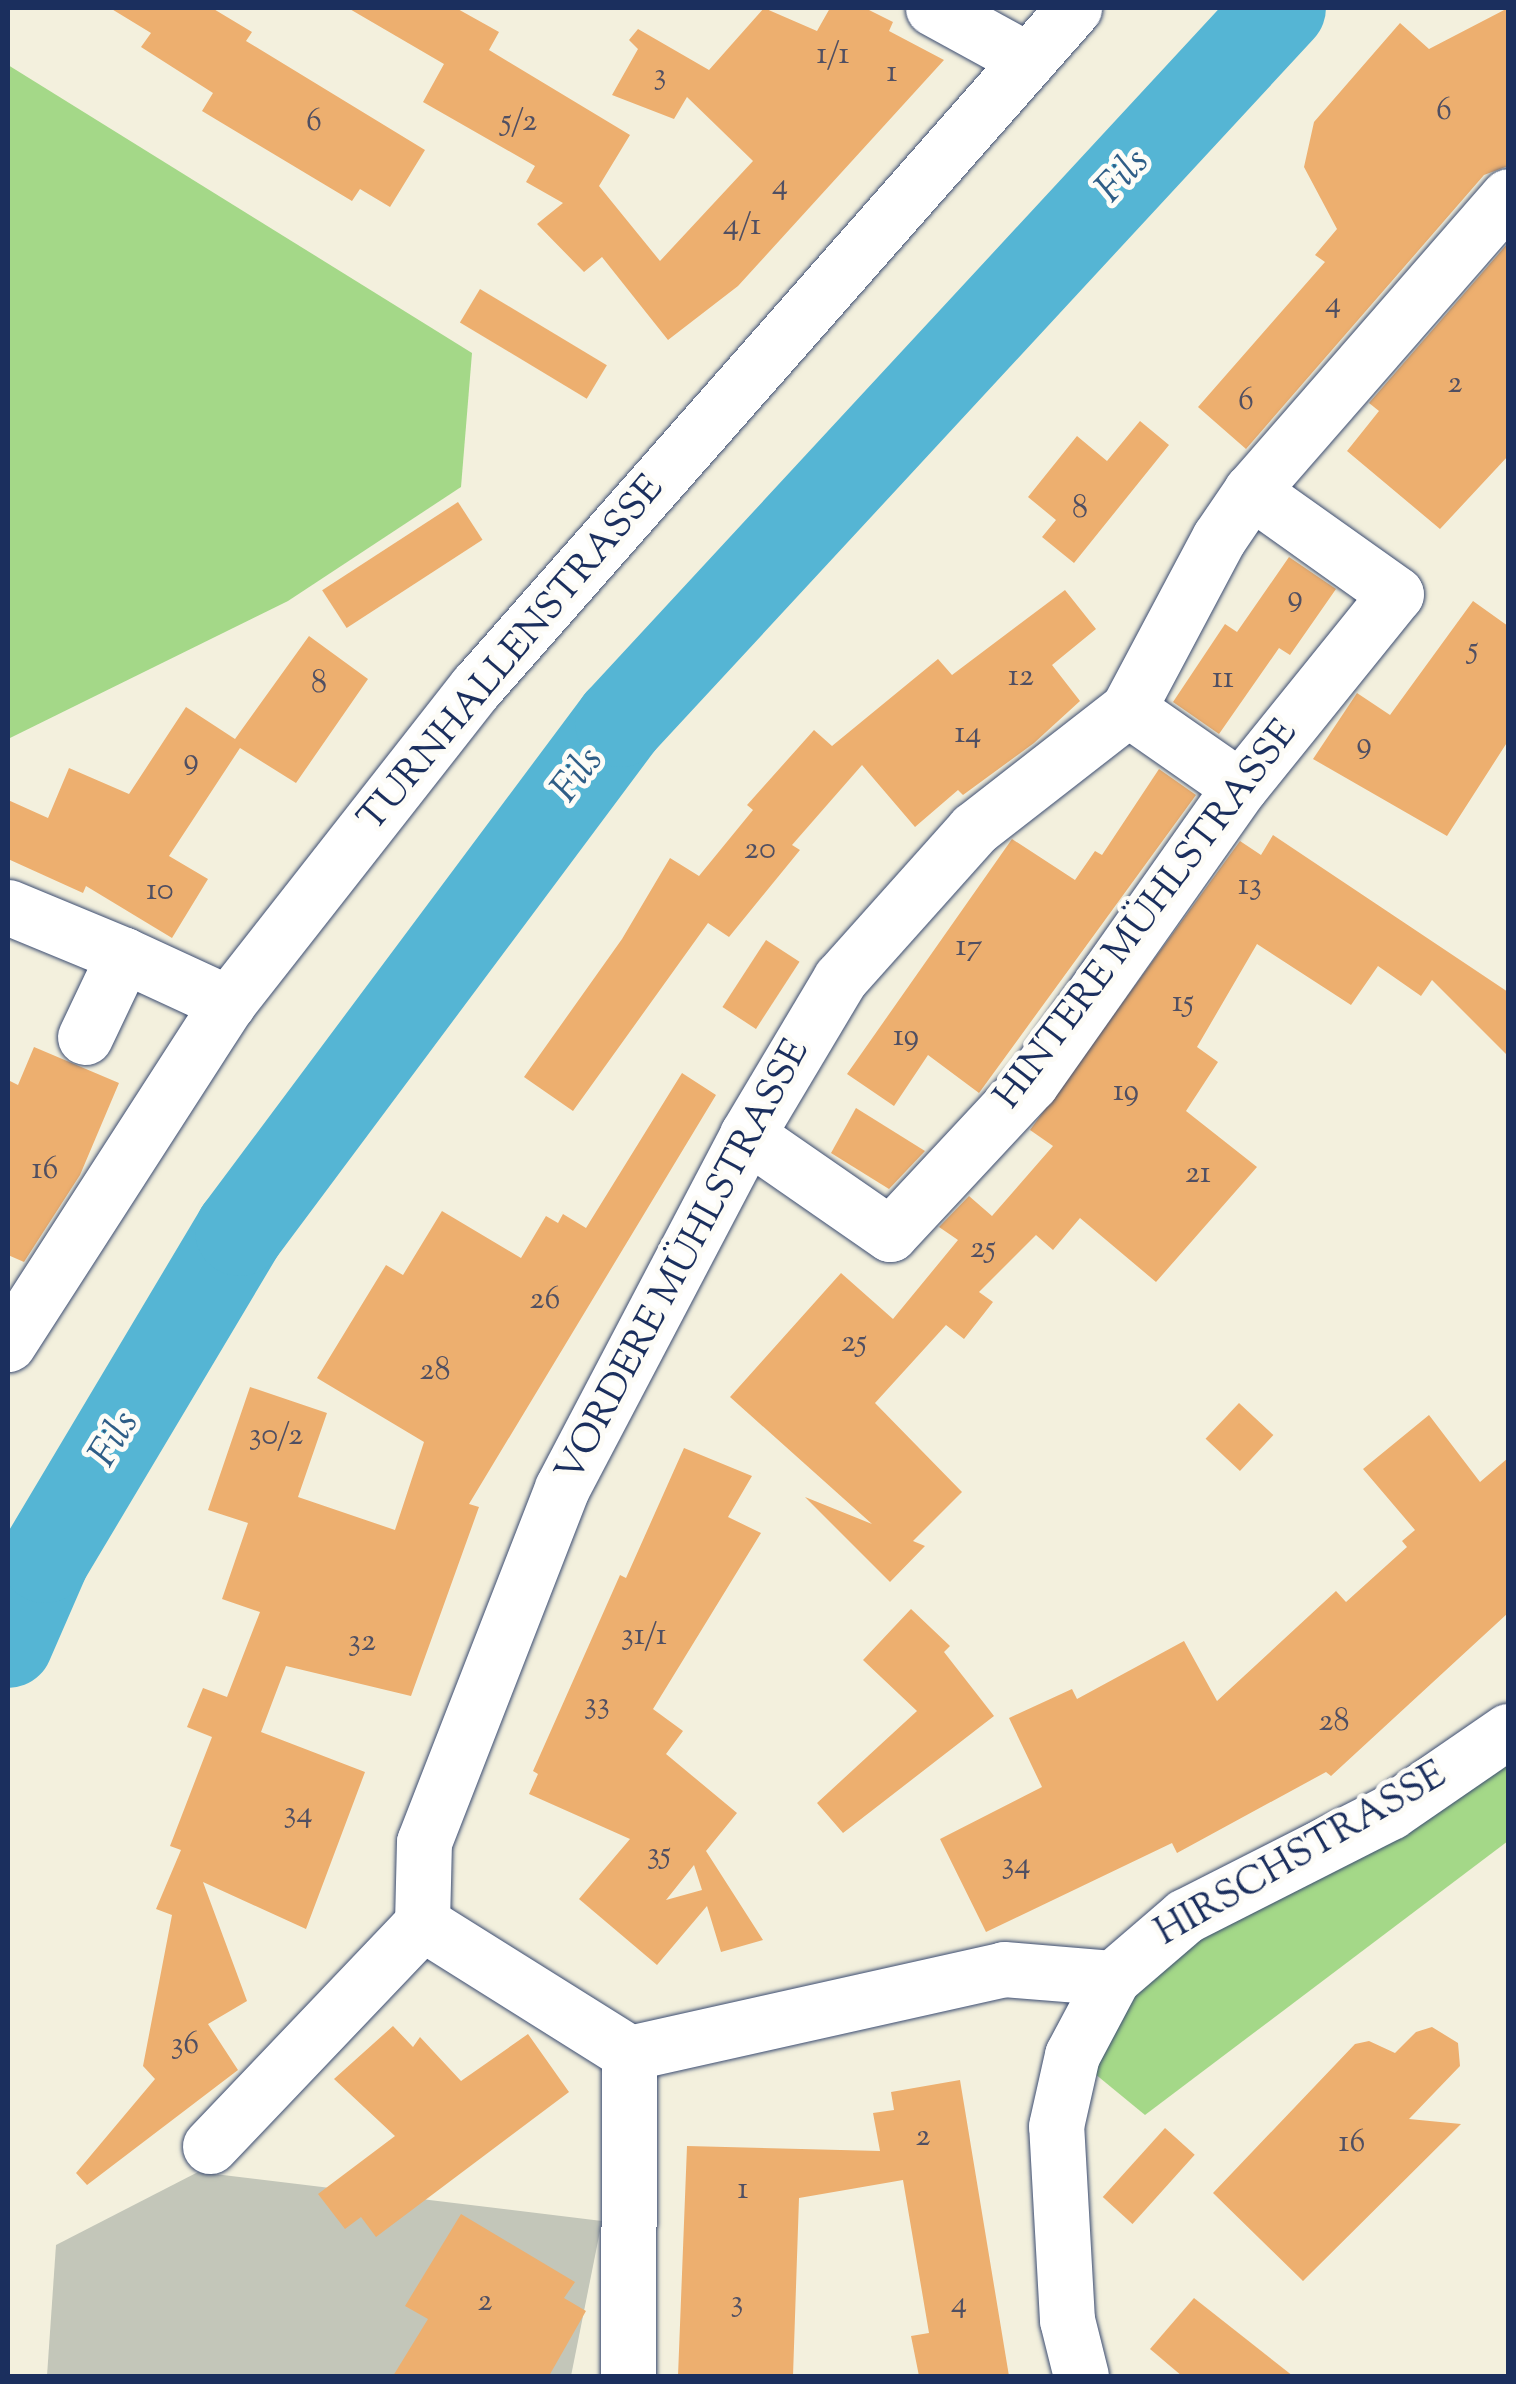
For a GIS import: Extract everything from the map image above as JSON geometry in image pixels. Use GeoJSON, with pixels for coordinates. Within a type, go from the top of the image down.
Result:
{"type":"FeatureCollection","features":[{"type":"Feature","properties":{"kind":"street"},"geometry":{"type":"LineString","coordinates":[[933,8],[1028,60]]}},
{"type":"Feature","properties":{"kind":"street","name":"TURNHALLENSTRASSE"},"geometry":{"type":"LineString","coordinates":[[11,1332],[228,1002],[585,558],[1074,8]]}},
{"type":"Feature","properties":{"kind":"street","name":"VORDERE MÜHLSTRASSE"},"geometry":{"type":"LineString","coordinates":[[422,1923],[424,1842],[562,1488],[747,1135],[846,971],[974,829],[1128,709],[1219,538],[1251,491],[1508,196]]}},
{"type":"Feature","properties":{"kind":"street","name":"HINTERE MÜHLSTRASSE"},"geometry":{"type":"LineString","coordinates":[[747,1135],[890,1234],[1032,1083],[1240,788],[1396,594],[1251,491]]}},
{"type":"Feature","properties":{"kind":"street"},"geometry":{"type":"LineString","coordinates":[[1128,709],[1240,788]]}},
{"type":"Feature","properties":{"kind":"street"},"geometry":{"type":"LineString","coordinates":[[8,907],[228,1002]]}},
{"type":"Feature","properties":{"kind":"street"},"geometry":{"type":"LineString","coordinates":[[85,1038],[124,956]]}},
{"type":"Feature","properties":{"kind":"street","name":"HIRSCHSTRASSE"},"geometry":{"type":"LineString","coordinates":[[1082,2376],[1067,2320],[1056,2126],[1072,2055],[1114,1978],[1184,1916],[1390,1812],[1508,1731]]}},
{"type":"Feature","properties":{"kind":"street"},"geometry":{"type":"LineString","coordinates":[[210,2146],[422,1923],[628,2053],[1004,1970],[1114,1978]]}},
{"type":"Feature","properties":{"kind":"street"},"geometry":{"type":"LineString","coordinates":[[628,2053],[628,2376]]}},
{"type":"Feature","properties":{"kind":"shaded area"},"geometry":{"type":"Polygon","coordinates":[[[198,2172],[602,2221],[571,2376],[47,2376],[56,2245],[198,2172]]]}},
{"type":"Feature","properties":{"kind":"green space"},"geometry":{"type":"Polygon","coordinates":[[[8,65],[472,353],[461,487],[288,601],[8,739],[8,65]]]}},
{"type":"Feature","properties":{"kind":"green space"},"geometry":{"type":"Polygon","coordinates":[[[1508,1731],[1508,1841],[1145,2115],[1072,2055],[1113,1978],[1508,1731]]]}},
{"type":"Feature","properties":{"kind":"building"},"geometry":{"type":"Polygon","coordinates":[[[110,8],[212,8],[252,32],[246,41],[425,150],[390,207],[360,189],[352,201],[202,111],[213,93],[141,47],[151,33],[110,8]]]}},
{"type":"Feature","properties":{"kind":"building"},"geometry":{"type":"Polygon","coordinates":[[[348,8],[456,8],[499,32],[489,50],[630,135],[599,186],[660,261],[753,161],[687,97],[674,119],[612,95],[638,49],[629,40],[638,29],[709,70],[764,8],[817,31],[830,8],[865,8],[893,22],[889,31],[944,60],[738,286],[668,340],[602,257],[584,272],[537,224],[563,203],[526,182],[535,166],[423,102],[444,64],[348,8]]]}},
{"type":"Feature","properties":{"kind":"building"},"geometry":{"type":"Polygon","coordinates":[[[1508,8],[1508,166],[1484,175],[1246,449],[1198,407],[1325,262],[1315,255],[1337,229],[1304,167],[1314,122],[1400,23],[1429,49],[1508,8]]]}},
{"type":"Feature","properties":{"kind":"building"},"geometry":{"type":"Polygon","coordinates":[[[1508,243],[1508,456],[1440,529],[1347,451],[1379,411],[1369,403],[1508,243]]]}},
{"type":"Feature","properties":{"kind":"building"},"geometry":{"type":"Polygon","coordinates":[[[480,289],[607,365],[587,399],[460,322],[480,289]]]}},
{"type":"Feature","properties":{"kind":"building"},"geometry":{"type":"Polygon","coordinates":[[[1140,421],[1169,445],[1074,563],[1042,537],[1056,520],[1028,497],[1077,436],[1107,461],[1140,421]]]}},
{"type":"Feature","properties":{"kind":"building"},"geometry":{"type":"Polygon","coordinates":[[[458,502],[483,540],[347,628],[322,590],[458,502]]]}},
{"type":"Feature","properties":{"kind":"building"},"geometry":{"type":"Polygon","coordinates":[[[1289,557],[1336,589],[1290,655],[1279,648],[1219,734],[1173,702],[1225,624],[1237,632],[1289,557]]]}},
{"type":"Feature","properties":{"kind":"building"},"geometry":{"type":"Polygon","coordinates":[[[1065,590],[1096,629],[1052,665],[1080,701],[1034,743],[963,795],[958,790],[915,827],[862,765],[792,845],[800,850],[729,937],[708,923],[573,1111],[524,1077],[622,939],[670,858],[699,876],[753,810],[747,805],[814,730],[832,746],[938,659],[952,675],[1065,590]]]}},
{"type":"Feature","properties":{"kind":"building"},"geometry":{"type":"Polygon","coordinates":[[[1473,601],[1508,626],[1508,741],[1447,836],[1313,759],[1357,693],[1390,715],[1473,601]]]}},
{"type":"Feature","properties":{"kind":"building"},"geometry":{"type":"Polygon","coordinates":[[[309,636],[368,679],[296,783],[240,748],[169,856],[208,879],[172,938],[86,886],[83,893],[8,859],[8,800],[48,818],[69,768],[129,794],[186,707],[235,739],[309,636]]]}},
{"type":"Feature","properties":{"kind":"building"},"geometry":{"type":"Polygon","coordinates":[[[1159,769],[1196,795],[979,1093],[928,1055],[894,1106],[847,1074],[1012,839],[1075,880],[1095,851],[1102,855],[1159,769]]]}},
{"type":"Feature","properties":{"kind":"building"},"geometry":{"type":"Polygon","coordinates":[[[1273,835],[1508,992],[1508,1056],[1432,980],[1421,996],[1378,966],[1351,1005],[1257,944],[1197,1047],[1218,1062],[1186,1111],[1257,1167],[1156,1282],[1080,1218],[1053,1250],[1036,1235],[979,1292],[993,1302],[964,1339],[946,1325],[875,1403],[962,1492],[913,1541],[925,1546],[890,1582],[805,1497],[872,1524],[730,1397],[841,1273],[893,1319],[958,1240],[939,1227],[969,1196],[992,1216],[1053,1146],[1030,1130],[1240,841],[1261,855],[1273,835]]]}},
{"type":"Feature","properties":{"kind":"building"},"geometry":{"type":"Polygon","coordinates":[[[766,940],[800,962],[756,1029],[722,1007],[766,940]]]}},
{"type":"Feature","properties":{"kind":"building"},"geometry":{"type":"Polygon","coordinates":[[[34,1047],[119,1083],[80,1175],[24,1262],[8,1255],[8,1080],[18,1085],[34,1047]]]}},
{"type":"Feature","properties":{"kind":"building"},"geometry":{"type":"Polygon","coordinates":[[[682,1073],[716,1095],[469,1504],[479,1507],[411,1696],[286,1666],[261,1732],[365,1772],[306,1929],[203,1882],[247,2001],[208,2024],[238,2070],[87,2185],[76,2173],[155,2079],[143,2066],[172,1915],[156,1909],[181,1850],[170,1846],[212,1737],[187,1727],[203,1688],[227,1697],[260,1612],[222,1599],[248,1523],[208,1510],[250,1387],[327,1413],[298,1497],[395,1530],[424,1442],[317,1378],[386,1265],[403,1275],[442,1211],[521,1258],[546,1216],[558,1223],[563,1214],[586,1228],[682,1073]]]}},
{"type":"Feature","properties":{"kind":"building"},"geometry":{"type":"Polygon","coordinates":[[[856,1108],[925,1151],[889,1189],[831,1153],[856,1108]]]}},
{"type":"Feature","properties":{"kind":"building"},"geometry":{"type":"Polygon","coordinates":[[[1239,1403],[1273,1435],[1240,1471],[1206,1439],[1239,1403]]]}},
{"type":"Feature","properties":{"kind":"building"},"geometry":{"type":"Polygon","coordinates":[[[1429,1415],[1480,1482],[1508,1458],[1508,1613],[1331,1776],[1326,1772],[1177,1853],[1172,1843],[986,1932],[940,1839],[1042,1787],[1009,1718],[1072,1689],[1077,1699],[1184,1641],[1217,1701],[1336,1591],[1346,1602],[1407,1547],[1402,1541],[1415,1530],[1363,1469],[1429,1415]]]}},
{"type":"Feature","properties":{"kind":"building"},"geometry":{"type":"Polygon","coordinates":[[[684,1448],[752,1476],[728,1517],[761,1533],[653,1709],[683,1731],[666,1754],[737,1813],[706,1851],[763,1940],[721,1952],[707,1906],[657,1965],[579,1899],[630,1839],[529,1794],[538,1774],[533,1771],[620,1575],[626,1578],[684,1448]],[[694,1865],[666,1900],[702,1890],[694,1865]]]}},
{"type":"Feature","properties":{"kind":"building"},"geometry":{"type":"Polygon","coordinates":[[[911,1609],[950,1646],[944,1652],[994,1716],[843,1833],[817,1803],[917,1711],[863,1660],[911,1609]]]}},
{"type":"Feature","properties":{"kind":"building"},"geometry":{"type":"Polygon","coordinates":[[[393,2026],[413,2047],[420,2037],[461,2081],[528,2034],[569,2092],[376,2237],[361,2217],[345,2229],[318,2194],[395,2136],[334,2079],[393,2026]]]}},
{"type":"Feature","properties":{"kind":"building"},"geometry":{"type":"Polygon","coordinates":[[[1432,2027],[1458,2043],[1460,2066],[1409,2119],[1461,2124],[1303,2281],[1213,2193],[1355,2044],[1369,2041],[1395,2053],[1416,2032],[1432,2027]]]}},
{"type":"Feature","properties":{"kind":"building"},"geometry":{"type":"Polygon","coordinates":[[[960,2080],[1009,2376],[919,2376],[911,2336],[929,2333],[903,2180],[799,2198],[793,2376],[678,2376],[687,2146],[880,2151],[873,2113],[894,2110],[891,2092],[960,2080]]]}},
{"type":"Feature","properties":{"kind":"building"},"geometry":{"type":"Polygon","coordinates":[[[1165,2128],[1195,2155],[1132,2224],[1103,2197],[1165,2128]]]}},
{"type":"Feature","properties":{"kind":"building"},"geometry":{"type":"Polygon","coordinates":[[[461,2214],[575,2282],[564,2298],[586,2311],[549,2376],[393,2376],[428,2319],[405,2306],[461,2214]]]}},
{"type":"Feature","properties":{"kind":"building"},"geometry":{"type":"Polygon","coordinates":[[[1194,2298],[1293,2376],[1182,2376],[1150,2349],[1194,2298]]]}},
{"type":"Feature","properties":{"kind":"waterway","name":"Fils"},"geometry":{"type":"LineString","coordinates":[[8,1643],[45,1558],[240,1231],[620,722],[1281,8]]}}]}
